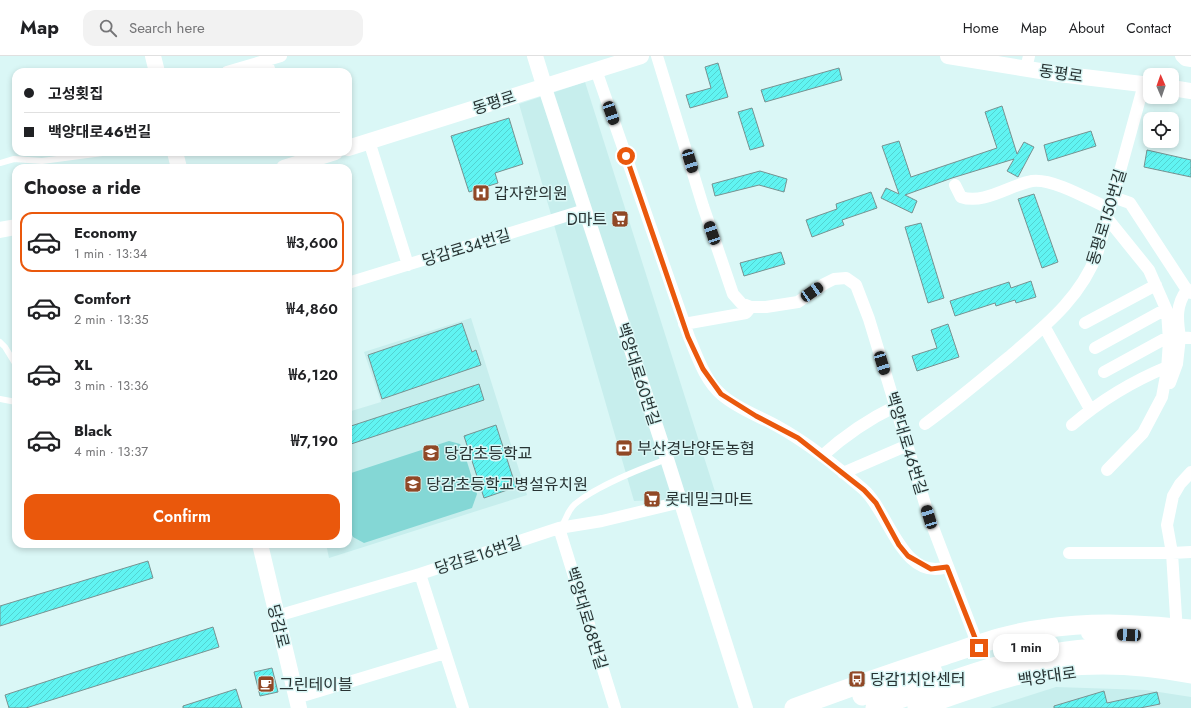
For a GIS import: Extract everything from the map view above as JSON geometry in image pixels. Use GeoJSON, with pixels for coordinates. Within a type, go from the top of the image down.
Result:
{"type":"FeatureCollection","features":[{"type":"Feature","properties":{"kind":"highway"},"geometry":{"type":"LineString","coordinates":[[794,708],[895,670],[998,637],[1041,629],[1101,623],[1128,623],[1187,637]]}},
{"type":"Feature","properties":{"kind":"highway"},"geometry":{"type":"LineString","coordinates":[[827,708],[992,653],[1045,639],[1124,636],[1187,637]]}},
{"type":"Feature","properties":{"kind":"highway"},"geometry":{"type":"LineString","coordinates":[[875,708],[972,673],[1048,654],[1124,648],[1191,656]]}},
{"type":"Feature","properties":{"kind":"highway"},"geometry":{"type":"LineString","coordinates":[[905,706],[1020,674],[1055,669],[1085,666],[1129,665],[1191,674]]}},
{"type":"Feature","properties":{"kind":"main road"},"geometry":{"type":"LineString","coordinates":[[153,56],[156,68]]}},
{"type":"Feature","properties":{"kind":"main road"},"geometry":{"type":"LineString","coordinates":[[535,56],[544,86]]}},
{"type":"Feature","properties":{"kind":"main road","name":"동평로"},"geometry":{"type":"LineString","coordinates":[[352,147],[641,56]]}},
{"type":"Feature","properties":{"kind":"main road","name":"동평로"},"geometry":{"type":"LineString","coordinates":[[948,56],[1028,62],[1143,83]]}},
{"type":"Feature","properties":{"kind":"main road"},"geometry":{"type":"LineString","coordinates":[[1179,89],[1191,91]]}},
{"type":"Feature","properties":{"kind":"main road"},"geometry":{"type":"LineString","coordinates":[[293,161],[316,156]]}},
{"type":"Feature","properties":{"kind":"main road"},"geometry":{"type":"LineString","coordinates":[[0,230],[12,228]]}},
{"type":"Feature","properties":{"kind":"main road","name":"당감로"},"geometry":{"type":"LineString","coordinates":[[261,548],[298,703]]}},
{"type":"Feature","properties":{"kind":"main road"},"geometry":{"type":"LineString","coordinates":[[798,708],[934,665],[979,648],[1023,637],[1082,632],[1187,637]]}},
{"type":"Feature","properties":{"kind":"main road","name":"백양대로"},"geometry":{"type":"LineString","coordinates":[[905,706],[985,672],[1025,662],[1103,654],[1140,655],[1191,662]]}},
{"type":"Feature","properties":{"kind":"main road","name":"백양대로"},"geometry":{"type":"LineString","coordinates":[[905,706],[939,702],[1048,673],[1091,670],[1144,675],[1191,683]]}},
{"type":"Feature","properties":{"kind":"street"},"geometry":{"type":"LineString","coordinates":[[240,68],[281,56]]}},
{"type":"Feature","properties":{"kind":"street"},"geometry":{"type":"LineString","coordinates":[[657,56],[703,206],[733,294],[742,304],[750,307],[746,313],[684,324]]}},
{"type":"Feature","properties":{"kind":"street"},"geometry":{"type":"LineString","coordinates":[[1181,56],[1185,60],[1191,61]]}},
{"type":"Feature","properties":{"kind":"street"},"geometry":{"type":"LineString","coordinates":[[266,60],[269,68]]}},
{"type":"Feature","properties":{"kind":"street"},"geometry":{"type":"LineString","coordinates":[[596,70],[684,324],[703,369],[721,394],[750,412],[798,438],[864,490],[876,503],[899,545],[908,556],[931,569],[947,567]]}},
{"type":"Feature","properties":{"kind":"street","name":"백양대로60번길"},"geometry":{"type":"LineString","coordinates":[[544,86],[681,502],[746,708]]}},
{"type":"Feature","properties":{"kind":"street","name":"동평로150번길"},"geometry":{"type":"LineString","coordinates":[[925,424],[960,399],[1055,318],[1091,269],[1143,97]]}},
{"type":"Feature","properties":{"kind":"street"},"geometry":{"type":"LineString","coordinates":[[369,141],[408,265]]}},
{"type":"Feature","properties":{"kind":"street"},"geometry":{"type":"LineString","coordinates":[[955,185],[961,196],[976,199],[1033,181],[1052,184],[1109,213],[1150,270],[1166,309],[1180,337],[1167,367],[1162,397],[1158,403]]}},
{"type":"Feature","properties":{"kind":"street"},"geometry":{"type":"LineString","coordinates":[[1107,470],[1143,433],[1170,382],[1177,364],[1180,337],[1177,319],[1181,298],[1189,291],[1130,203],[1113,197]]}},
{"type":"Feature","properties":{"kind":"street","name":"당감로34번길"},"geometry":{"type":"LineString","coordinates":[[352,282],[585,210]]}},
{"type":"Feature","properties":{"kind":"street","name":"백양대로46번길"},"geometry":{"type":"LineString","coordinates":[[750,307],[782,306],[798,302],[834,279],[846,278],[854,281],[869,319],[929,517],[979,648]]}},
{"type":"Feature","properties":{"kind":"street"},"geometry":{"type":"LineString","coordinates":[[1086,323],[1156,285]]}},
{"type":"Feature","properties":{"kind":"street"},"geometry":{"type":"LineString","coordinates":[[1095,348],[1166,309]]}},
{"type":"Feature","properties":{"kind":"street"},"geometry":{"type":"LineString","coordinates":[[1044,326],[1090,409]]}},
{"type":"Feature","properties":{"kind":"street"},"geometry":{"type":"LineString","coordinates":[[1104,372],[1180,337]]}},
{"type":"Feature","properties":{"kind":"street"},"geometry":{"type":"LineString","coordinates":[[1072,425],[1090,409],[1149,374],[1167,367]]}},
{"type":"Feature","properties":{"kind":"street"},"geometry":{"type":"LineString","coordinates":[[822,456],[843,439],[878,415],[896,406]]}},
{"type":"Feature","properties":{"kind":"street"},"geometry":{"type":"LineString","coordinates":[[843,473],[908,445]]}},
{"type":"Feature","properties":{"kind":"street"},"geometry":{"type":"LineString","coordinates":[[1187,637],[1167,525],[1173,496],[1180,484],[1191,472]]}},
{"type":"Feature","properties":{"kind":"street","name":"당감로16번길"},"geometry":{"type":"LineString","coordinates":[[277,616],[420,574],[559,528],[602,521],[681,502]]}},
{"type":"Feature","properties":{"kind":"street","name":"백양대로68번길"},"geometry":{"type":"LineString","coordinates":[[559,528],[615,708]]}},
{"type":"Feature","properties":{"kind":"street"},"geometry":{"type":"LineString","coordinates":[[1069,553],[1191,552]]}},
{"type":"Feature","properties":{"kind":"street"},"geometry":{"type":"LineString","coordinates":[[420,574],[463,708]]}},
{"type":"Feature","properties":{"kind":"street"},"geometry":{"type":"LineString","coordinates":[[298,703],[445,653]]}},
{"type":"Feature","properties":{"kind":"lane"},"geometry":{"type":"LineString","coordinates":[[0,163],[14,159],[42,161],[80,156]]}},
{"type":"Feature","properties":{"kind":"lane"},"geometry":{"type":"LineString","coordinates":[[0,342],[12,358]]}},
{"type":"Feature","properties":{"kind":"lane"},"geometry":{"type":"LineString","coordinates":[[0,399],[12,401]]}},
{"type":"Feature","properties":{"kind":"lane"},"geometry":{"type":"LineString","coordinates":[[559,528],[564,523],[567,512],[591,493],[643,468],[667,459]]}},
{"type":"Feature","properties":{"kind":"shaded area"},"geometry":{"type":"Polygon","coordinates":[[[585,82],[717,498],[634,501],[519,104],[585,82]]]}},
{"type":"Feature","properties":{"kind":"shaded area","name":"당감초등학교"},"geometry":{"type":"Polygon","coordinates":[[[471,318],[527,495],[329,558],[327,548],[352,548],[352,411],[381,402],[364,352],[471,318]]]}},
{"type":"Feature","properties":{"kind":"shaded area"},"geometry":{"type":"Polygon","coordinates":[[[449,441],[460,444],[463,449],[477,494],[472,508],[364,543],[352,535],[352,473],[449,441]]]}},
{"type":"Feature","properties":{"kind":"shaded area"},"geometry":{"type":"Polygon","coordinates":[[[1056,687],[1146,690],[1191,697],[1191,708],[990,708],[1056,687]]]}},
{"type":"Feature","properties":{"kind":"building"},"geometry":{"type":"Polygon","coordinates":[[[718,63],[728,97],[690,108],[686,95],[711,88],[705,67],[718,63]]]}},
{"type":"Feature","properties":{"kind":"building"},"geometry":{"type":"Polygon","coordinates":[[[839,68],[842,80],[765,102],[761,90],[839,68]]]}},
{"type":"Feature","properties":{"kind":"building"},"geometry":{"type":"Polygon","coordinates":[[[1002,106],[1017,154],[1024,142],[1034,147],[1018,177],[1007,171],[1014,159],[952,178],[905,195],[917,201],[912,213],[881,198],[886,188],[899,194],[882,146],[899,141],[911,177],[997,148],[985,112],[1002,106]]]}},
{"type":"Feature","properties":{"kind":"building"},"geometry":{"type":"Polygon","coordinates":[[[752,108],[764,146],[750,150],[738,112],[752,108]]]}},
{"type":"Feature","properties":{"kind":"building"},"geometry":{"type":"Polygon","coordinates":[[[509,118],[523,164],[495,173],[498,183],[469,192],[451,136],[509,118]]]}},
{"type":"Feature","properties":{"kind":"building"},"geometry":{"type":"Polygon","coordinates":[[[1091,131],[1096,146],[1048,161],[1044,145],[1091,131]]]}},
{"type":"Feature","properties":{"kind":"building"},"geometry":{"type":"Polygon","coordinates":[[[1147,150],[1191,160],[1191,177],[1144,167],[1147,150]]]}},
{"type":"Feature","properties":{"kind":"building"},"geometry":{"type":"Polygon","coordinates":[[[760,171],[787,179],[784,192],[759,185],[715,196],[712,184],[760,171]]]}},
{"type":"Feature","properties":{"kind":"building"},"geometry":{"type":"Polygon","coordinates":[[[871,192],[877,208],[842,220],[844,225],[812,237],[806,220],[837,209],[836,204],[871,192]]]}},
{"type":"Feature","properties":{"kind":"building"},"geometry":{"type":"Polygon","coordinates":[[[1034,194],[1058,262],[1042,268],[1018,199],[1034,194]]]}},
{"type":"Feature","properties":{"kind":"building"},"geometry":{"type":"Polygon","coordinates":[[[921,223],[944,298],[928,303],[905,227],[921,223]]]}},
{"type":"Feature","properties":{"kind":"building"},"geometry":{"type":"Polygon","coordinates":[[[781,252],[785,264],[744,276],[740,263],[781,252]]]}},
{"type":"Feature","properties":{"kind":"building"},"geometry":{"type":"Polygon","coordinates":[[[1031,281],[1036,297],[1016,303],[1015,300],[996,306],[995,303],[955,316],[950,301],[1009,282],[1011,288],[1031,281]]]}},
{"type":"Feature","properties":{"kind":"building"},"geometry":{"type":"Polygon","coordinates":[[[462,323],[472,352],[476,350],[481,365],[382,399],[368,355],[462,323]]]}},
{"type":"Feature","properties":{"kind":"building"},"geometry":{"type":"Polygon","coordinates":[[[948,324],[959,357],[917,371],[912,356],[937,348],[931,330],[948,324]]]}},
{"type":"Feature","properties":{"kind":"building"},"geometry":{"type":"Polygon","coordinates":[[[479,384],[484,400],[352,444],[352,426],[479,384]]]}},
{"type":"Feature","properties":{"kind":"building"},"geometry":{"type":"Polygon","coordinates":[[[496,425],[516,487],[484,498],[464,436],[496,425]]]}},
{"type":"Feature","properties":{"kind":"building"},"geometry":{"type":"Polygon","coordinates":[[[148,561],[153,578],[0,626],[0,606],[148,561]]]}},
{"type":"Feature","properties":{"kind":"building"},"geometry":{"type":"Polygon","coordinates":[[[213,627],[219,647],[26,708],[9,708],[5,695],[213,627]]]}},
{"type":"Feature","properties":{"kind":"building"},"geometry":{"type":"Polygon","coordinates":[[[272,668],[278,692],[260,696],[254,672],[272,668]]]}},
{"type":"Feature","properties":{"kind":"building"},"geometry":{"type":"Polygon","coordinates":[[[236,689],[242,708],[183,708],[183,706],[236,689]]]}},
{"type":"Feature","properties":{"kind":"building"},"geometry":{"type":"Polygon","coordinates":[[[1104,691],[1107,703],[1157,692],[1160,704],[1140,708],[1054,708],[1054,706],[1104,691]]]}},
{"type":"Feature","properties":{"kind":"place","name":"갑자한의원"},"geometry":{"type":"Point","coordinates":[481,193]}},
{"type":"Feature","properties":{"kind":"place","name":"D마트"},"geometry":{"type":"Point","coordinates":[620,219]}},
{"type":"Feature","properties":{"kind":"place","name":"부산경남양돈농협"},"geometry":{"type":"Point","coordinates":[624,448]}},
{"type":"Feature","properties":{"kind":"place","name":"당감초등학교"},"geometry":{"type":"Point","coordinates":[431,453]}},
{"type":"Feature","properties":{"kind":"place","name":"당감초등학교병설유치원"},"geometry":{"type":"Point","coordinates":[413,484]}},
{"type":"Feature","properties":{"kind":"place","name":"롯데밀크마트"},"geometry":{"type":"Point","coordinates":[652,499]}},
{"type":"Feature","properties":{"kind":"place","name":"당감1치안센터"},"geometry":{"type":"Point","coordinates":[857,679]}},
{"type":"Feature","properties":{"kind":"place","name":"그린테이블"},"geometry":{"type":"Point","coordinates":[266,684]}},
{"type":"Feature","properties":{"kind":"route"},"geometry":{"type":"LineString","coordinates":[[626,156],[688,337],[703,369],[709,378],[721,394],[738,406],[798,438],[864,490],[876,503],[899,545],[908,556],[919,564],[931,569],[941,569],[947,567],[979,648]]}}]}
